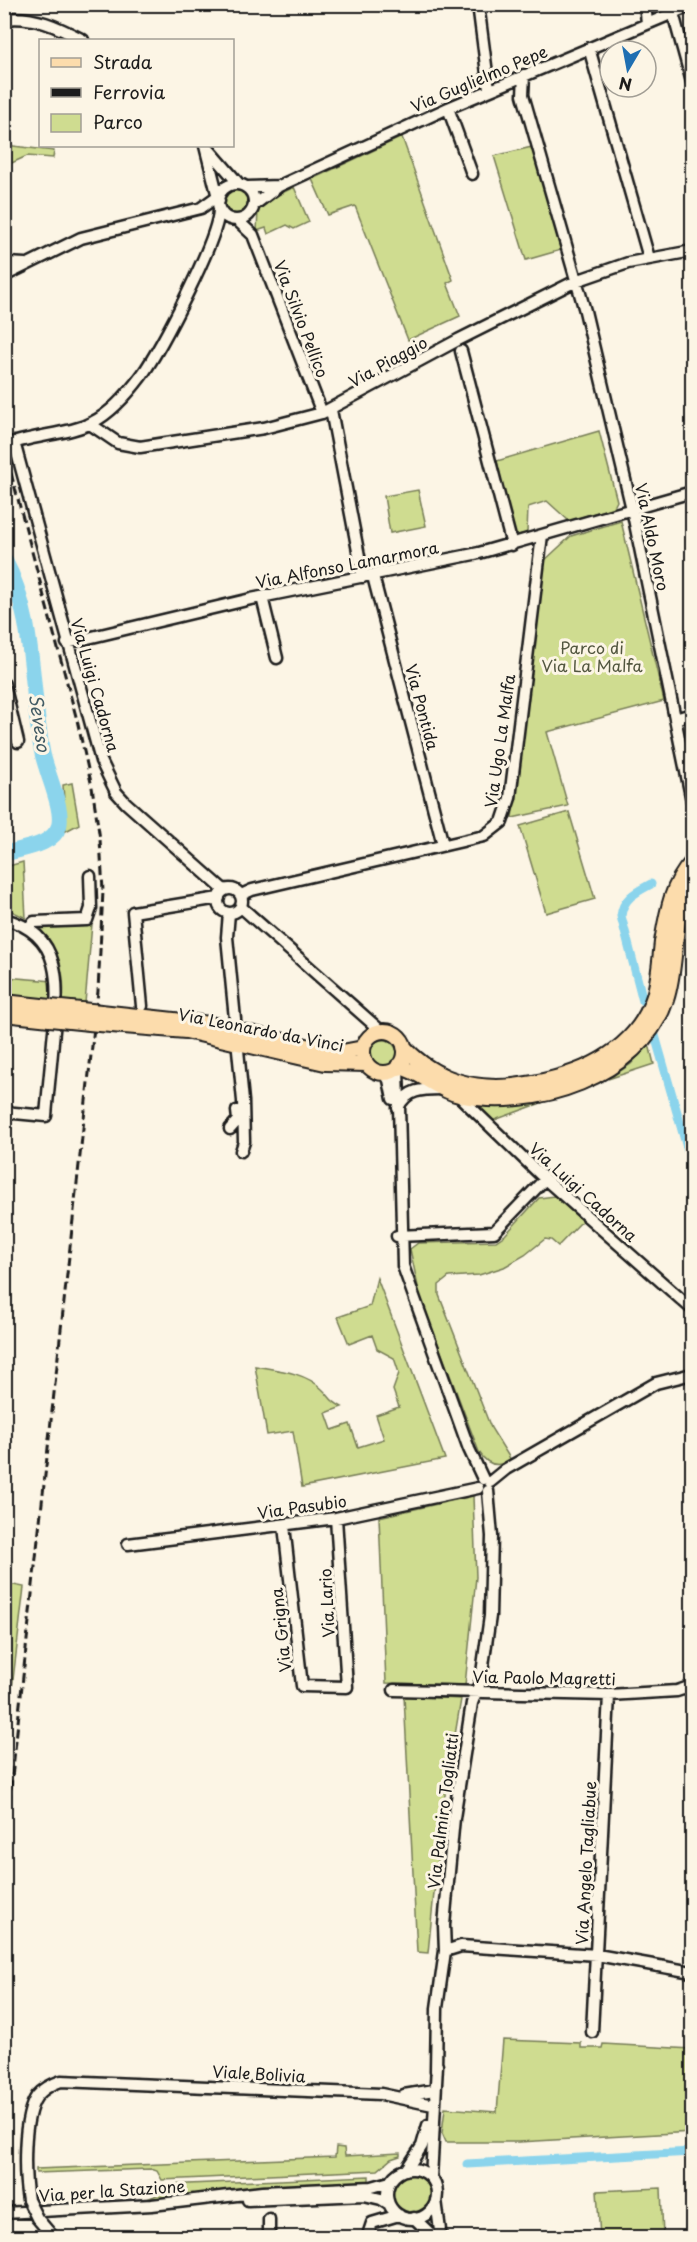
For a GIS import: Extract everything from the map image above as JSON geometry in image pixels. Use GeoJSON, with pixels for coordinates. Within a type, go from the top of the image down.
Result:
{"type":"FeatureCollection","features":[{"type":"Feature","properties":{"kind":"main road"},"geometry":{"type":"LineString","coordinates":[[404,1047],[403,1059],[398,1066],[384,1072],[373,1069],[367,1064],[363,1048],[370,1035],[381,1031],[393,1033],[404,1047],[450,1081],[501,1087],[556,1077],[613,1053],[634,1034],[650,1008],[657,983],[669,904],[680,878],[693,862]]}},
{"type":"Feature","properties":{"kind":"main road"},"geometry":{"type":"LineString","coordinates":[[398,1066],[418,1074],[441,1089],[457,1094],[501,1099],[537,1095],[606,1071],[633,1053],[653,1028],[666,998],[677,920],[685,894],[693,881]]}},
{"type":"Feature","properties":{"kind":"main road","name":"Via Leonardo da Vinci"},"geometry":{"type":"LineString","coordinates":[[4,1002],[52,1018]]}},
{"type":"Feature","properties":{"kind":"main road","name":"Via Leonardo da Vinci"},"geometry":{"type":"LineString","coordinates":[[4,1014],[52,1018],[100,1018],[186,1031],[237,1035],[337,1053],[363,1048]]}},
{"type":"Feature","properties":{"kind":"main road","name":"Via Leonardo da Vinci"},"geometry":{"type":"LineString","coordinates":[[237,1035],[325,1063],[367,1064]]}},
{"type":"Feature","properties":{"kind":"street"},"geometry":{"type":"LineString","coordinates":[[478,4],[489,89]]}},
{"type":"Feature","properties":{"kind":"street"},"geometry":{"type":"LineString","coordinates":[[645,4],[647,23]]}},
{"type":"Feature","properties":{"kind":"street","name":"Via Guglielmo Pepe"},"geometry":{"type":"LineString","coordinates":[[221,211],[246,218],[254,206],[279,186],[489,89],[693,5]]}},
{"type":"Feature","properties":{"kind":"street"},"geometry":{"type":"LineString","coordinates":[[673,14],[693,82]]}},
{"type":"Feature","properties":{"kind":"street"},"geometry":{"type":"LineString","coordinates":[[4,19],[18,17],[45,22],[81,39]]}},
{"type":"Feature","properties":{"kind":"street"},"geometry":{"type":"LineString","coordinates":[[589,48],[649,258]]}},
{"type":"Feature","properties":{"kind":"street","name":"Via Aldo Moro"},"geometry":{"type":"LineString","coordinates":[[524,75],[523,95],[576,281],[632,509],[693,801]]}},
{"type":"Feature","properties":{"kind":"street"},"geometry":{"type":"LineString","coordinates":[[501,85],[523,95]]}},
{"type":"Feature","properties":{"kind":"street"},"geometry":{"type":"LineString","coordinates":[[448,108],[472,174]]}},
{"type":"Feature","properties":{"kind":"street"},"geometry":{"type":"LineString","coordinates":[[205,147],[221,211]]}},
{"type":"Feature","properties":{"kind":"street"},"geometry":{"type":"LineString","coordinates":[[206,147],[244,185]]}},
{"type":"Feature","properties":{"kind":"street"},"geometry":{"type":"LineString","coordinates":[[9,444],[90,424],[127,392],[146,369],[221,211],[228,186],[244,185]]}},
{"type":"Feature","properties":{"kind":"street","name":"Via Guglielmo Pepe"},"geometry":{"type":"LineString","coordinates":[[244,185],[279,186]]}},
{"type":"Feature","properties":{"kind":"street","name":"Via Silvio Pellico"},"geometry":{"type":"LineString","coordinates":[[244,185],[254,206],[253,235],[326,412],[368,577]]}},
{"type":"Feature","properties":{"kind":"street","name":"Via Silvio Pellico"},"geometry":{"type":"LineString","coordinates":[[25,264],[81,238],[201,208],[221,211],[253,235]]}},
{"type":"Feature","properties":{"kind":"street","name":"Via Piaggio"},"geometry":{"type":"LineString","coordinates":[[90,424],[118,443],[140,447],[264,428],[326,412],[458,340],[576,281],[649,258],[693,251]]}},
{"type":"Feature","properties":{"kind":"street"},"geometry":{"type":"LineString","coordinates":[[5,276],[6,261],[25,264]]}},
{"type":"Feature","properties":{"kind":"street"},"geometry":{"type":"LineString","coordinates":[[5,276],[25,264]]}},
{"type":"Feature","properties":{"kind":"street"},"geometry":{"type":"LineString","coordinates":[[461,351],[512,545]]}},
{"type":"Feature","properties":{"kind":"street","name":"Via Luigi Cadorna"},"geometry":{"type":"LineString","coordinates":[[9,444],[94,744],[109,778],[126,803],[221,894]]}},
{"type":"Feature","properties":{"kind":"street","name":"Via Alfonso Lamarmora"},"geometry":{"type":"LineString","coordinates":[[67,643],[262,597],[368,577],[512,545],[693,492]]}},
{"type":"Feature","properties":{"kind":"street","name":"Via Ugo La Malfa"},"geometry":{"type":"LineString","coordinates":[[241,895],[252,890],[484,836],[498,826],[507,811],[542,535]]}},
{"type":"Feature","properties":{"kind":"street","name":"Via Pontida"},"geometry":{"type":"LineString","coordinates":[[368,577],[443,845]]}},
{"type":"Feature","properties":{"kind":"street"},"geometry":{"type":"LineString","coordinates":[[262,597],[277,658]]}},
{"type":"Feature","properties":{"kind":"street"},"geometry":{"type":"LineString","coordinates":[[4,684],[18,742]]}},
{"type":"Feature","properties":{"kind":"street"},"geometry":{"type":"LineString","coordinates":[[675,719],[693,714]]}},
{"type":"Feature","properties":{"kind":"street"},"geometry":{"type":"LineString","coordinates":[[28,927],[34,922],[87,920],[91,908],[90,876]]}},
{"type":"Feature","properties":{"kind":"street"},"geometry":{"type":"LineString","coordinates":[[142,1006],[133,912],[221,894],[234,889],[241,895],[241,907],[381,1031]]}},
{"type":"Feature","properties":{"kind":"street"},"geometry":{"type":"LineString","coordinates":[[221,894],[220,906],[229,913]]}},
{"type":"Feature","properties":{"kind":"street"},"geometry":{"type":"LineString","coordinates":[[229,913],[241,907]]}},
{"type":"Feature","properties":{"kind":"street"},"geometry":{"type":"LineString","coordinates":[[229,913],[227,937],[239,1056],[244,1142],[241,1151]]}},
{"type":"Feature","properties":{"kind":"street"},"geometry":{"type":"LineString","coordinates":[[4,918],[28,927],[44,945],[56,969],[58,985],[52,1018],[46,1116],[4,1112]]}},
{"type":"Feature","properties":{"kind":"street"},"geometry":{"type":"LineString","coordinates":[[230,1129],[238,1120],[233,1064],[239,1056]]}},
{"type":"Feature","properties":{"kind":"street"},"geometry":{"type":"LineString","coordinates":[[398,1066],[399,1236]]}},
{"type":"Feature","properties":{"kind":"street"},"geometry":{"type":"LineString","coordinates":[[384,1072],[393,1100],[399,1236],[408,1283],[484,1485]]}},
{"type":"Feature","properties":{"kind":"street"},"geometry":{"type":"LineString","coordinates":[[398,1109],[404,1099],[415,1091],[441,1089]]}},
{"type":"Feature","properties":{"kind":"street","name":"Via Luigi Cadorna"},"geometry":{"type":"LineString","coordinates":[[457,1094],[545,1179],[693,1309]]}},
{"type":"Feature","properties":{"kind":"street"},"geometry":{"type":"LineString","coordinates":[[399,1236],[494,1232],[545,1179]]}},
{"type":"Feature","properties":{"kind":"street","name":"Via Pasubio"},"geometry":{"type":"LineString","coordinates":[[128,1544],[336,1518],[484,1485],[506,1469],[656,1383],[693,1374]]}},
{"type":"Feature","properties":{"kind":"street","name":"Via Palmiro Togliatti"},"geometry":{"type":"LineString","coordinates":[[431,2178],[437,2008],[449,1925],[462,1798],[478,1703],[488,1562],[484,1485]]}},
{"type":"Feature","properties":{"kind":"street","name":"Via Lario"},"geometry":{"type":"LineString","coordinates":[[336,1518],[347,1687]]}},
{"type":"Feature","properties":{"kind":"street","name":"Via Grigna"},"geometry":{"type":"LineString","coordinates":[[284,1526],[302,1686],[347,1687]]}},
{"type":"Feature","properties":{"kind":"street","name":"Via Paolo Magretti"},"geometry":{"type":"LineString","coordinates":[[394,1690],[609,1695],[677,1691],[693,1686]]}},
{"type":"Feature","properties":{"kind":"street","name":"Via Angelo Tagliabue"},"geometry":{"type":"LineString","coordinates":[[592,2032],[609,1695]]}},
{"type":"Feature","properties":{"kind":"street"},"geometry":{"type":"LineString","coordinates":[[446,1934],[461,1946]]}},
{"type":"Feature","properties":{"kind":"street"},"geometry":{"type":"LineString","coordinates":[[445,1951],[461,1946],[597,1955],[693,1972]]}},
{"type":"Feature","properties":{"kind":"street","name":"Viale Bolivia"},"geometry":{"type":"LineString","coordinates":[[54,2238],[38,2218],[28,2200],[26,2175],[28,2128],[33,2104],[40,2093],[54,2084],[76,2081],[98,2084],[123,2082],[394,2096],[433,2105]]}},
{"type":"Feature","properties":{"kind":"street","name":"Viale Bolivia"},"geometry":{"type":"LineString","coordinates":[[394,2096],[434,2090]]}},
{"type":"Feature","properties":{"kind":"street","name":"Via Palmiro Togliatti"},"geometry":{"type":"LineString","coordinates":[[406,2170],[422,2146],[433,2105]]}},
{"type":"Feature","properties":{"kind":"street"},"geometry":{"type":"LineString","coordinates":[[399,2215],[389,2204],[387,2191],[390,2182],[396,2174],[406,2170],[419,2170],[431,2178],[436,2188],[441,2238]]}},
{"type":"Feature","properties":{"kind":"street","name":"Via per la Stazione"},"geometry":{"type":"LineString","coordinates":[[221,2199],[262,2192],[372,2187],[390,2182]]}},
{"type":"Feature","properties":{"kind":"street","name":"Via per la Stazione"},"geometry":{"type":"LineString","coordinates":[[4,2213],[221,2199],[364,2195],[381,2199],[389,2204]]}},
{"type":"Feature","properties":{"kind":"street"},"geometry":{"type":"LineString","coordinates":[[414,2218],[427,2213],[436,2200]]}},
{"type":"Feature","properties":{"kind":"street"},"geometry":{"type":"LineString","coordinates":[[368,2238],[372,2223],[399,2215],[414,2218],[435,2238]]}},
{"type":"Feature","properties":{"kind":"street"},"geometry":{"type":"LineString","coordinates":[[269,2219],[269,2238]]}},
{"type":"Feature","properties":{"kind":"green space"},"geometry":{"type":"Polygon","coordinates":[[[402,137],[453,280],[447,283],[460,316],[408,340],[355,206],[328,215],[312,179],[402,137]]]}},
{"type":"Feature","properties":{"kind":"green space"},"geometry":{"type":"Polygon","coordinates":[[[5,145],[54,151],[53,158],[27,156],[5,166],[5,145]]]}},
{"type":"Feature","properties":{"kind":"green space"},"geometry":{"type":"Polygon","coordinates":[[[532,147],[561,250],[526,260],[494,156],[532,147]]]}},
{"type":"Feature","properties":{"kind":"green space"},"geometry":{"type":"Polygon","coordinates":[[[294,187],[309,222],[294,229],[287,225],[268,234],[266,228],[257,231],[258,210],[274,197],[294,187]]]}},
{"type":"Feature","properties":{"kind":"green space"},"geometry":{"type":"Polygon","coordinates":[[[236,189],[245,193],[249,202],[245,211],[236,215],[227,211],[223,202],[227,193],[236,189]]]}},
{"type":"Feature","properties":{"kind":"green space"},"geometry":{"type":"Polygon","coordinates":[[[599,431],[617,501],[614,507],[569,521],[547,501],[528,507],[527,533],[514,536],[497,461],[599,431]]]}},
{"type":"Feature","properties":{"kind":"green space"},"geometry":{"type":"Polygon","coordinates":[[[418,490],[426,526],[390,533],[384,496],[418,490]]]}},
{"type":"Feature","properties":{"kind":"green space","name":"Parco di Via La Malfa"},"geometry":{"type":"Polygon","coordinates":[[[621,521],[664,701],[547,732],[568,806],[512,818],[544,561],[571,536],[621,521]]]}},
{"type":"Feature","properties":{"kind":"green space"},"geometry":{"type":"Polygon","coordinates":[[[72,783],[79,824],[66,831],[63,785],[72,783]]]}},
{"type":"Feature","properties":{"kind":"green space"},"geometry":{"type":"Polygon","coordinates":[[[569,812],[595,899],[546,913],[520,826],[569,812]]]}},
{"type":"Feature","properties":{"kind":"green space"},"geometry":{"type":"Polygon","coordinates":[[[23,862],[26,918],[5,908],[5,867],[23,862]]]}},
{"type":"Feature","properties":{"kind":"green space"},"geometry":{"type":"Polygon","coordinates":[[[92,924],[85,1003],[63,1001],[63,980],[59,962],[51,945],[39,929],[42,925],[92,924]]]}},
{"type":"Feature","properties":{"kind":"green space"},"geometry":{"type":"Polygon","coordinates":[[[5,977],[53,981],[52,1000],[5,994],[5,977]]]}},
{"type":"Feature","properties":{"kind":"green space"},"geometry":{"type":"Polygon","coordinates":[[[383,1040],[393,1044],[397,1054],[393,1064],[383,1068],[373,1064],[369,1054],[373,1044],[383,1040]]]}},
{"type":"Feature","properties":{"kind":"green space"},"geometry":{"type":"Polygon","coordinates":[[[649,1044],[654,1064],[608,1079],[631,1064],[649,1044]]]}},
{"type":"Feature","properties":{"kind":"green space"},"geometry":{"type":"Polygon","coordinates":[[[552,1099],[489,1122],[472,1102],[523,1104],[552,1099]]]}},
{"type":"Feature","properties":{"kind":"green space"},"geometry":{"type":"Polygon","coordinates":[[[555,1196],[582,1221],[558,1246],[551,1240],[545,1239],[525,1255],[504,1267],[479,1275],[449,1277],[439,1285],[439,1295],[491,1428],[511,1460],[502,1464],[493,1464],[479,1452],[420,1296],[410,1249],[418,1243],[496,1241],[505,1235],[539,1198],[555,1196]]]}},
{"type":"Feature","properties":{"kind":"green space"},"geometry":{"type":"Polygon","coordinates":[[[377,1278],[445,1459],[302,1487],[293,1431],[267,1435],[255,1366],[299,1375],[315,1383],[342,1407],[326,1413],[332,1430],[350,1424],[358,1447],[384,1439],[376,1415],[399,1407],[393,1390],[399,1373],[394,1358],[377,1349],[372,1335],[349,1344],[338,1317],[370,1306],[377,1278]]]}},
{"type":"Feature","properties":{"kind":"green space"},"geometry":{"type":"Polygon","coordinates":[[[473,1496],[476,1577],[465,1685],[386,1683],[379,1517],[473,1496]]]}},
{"type":"Feature","properties":{"kind":"green space"},"geometry":{"type":"Polygon","coordinates":[[[5,1562],[12,1562],[8,1584],[24,1587],[5,1747],[5,1562]]]}},
{"type":"Feature","properties":{"kind":"green space"},"geometry":{"type":"Polygon","coordinates":[[[404,1696],[461,1699],[442,1813],[428,1953],[417,1952],[404,1696]]]}},
{"type":"Feature","properties":{"kind":"green space"},"geometry":{"type":"Polygon","coordinates":[[[503,2040],[581,2043],[581,2048],[602,2048],[603,2044],[692,2049],[692,2132],[519,2142],[446,2142],[442,2133],[445,2108],[497,2112],[503,2040]]]}},
{"type":"Feature","properties":{"kind":"green space"},"geometry":{"type":"Polygon","coordinates":[[[336,2147],[344,2148],[345,2156],[400,2153],[400,2156],[391,2159],[378,2170],[162,2180],[157,2171],[151,2169],[36,2173],[36,2169],[335,2157],[336,2147]]]}},
{"type":"Feature","properties":{"kind":"green space"},"geometry":{"type":"Polygon","coordinates":[[[411,2174],[419,2175],[425,2180],[430,2186],[430,2202],[425,2208],[419,2213],[411,2214],[403,2213],[397,2208],[392,2202],[391,2194],[392,2186],[397,2180],[403,2175],[411,2174]]]}},
{"type":"Feature","properties":{"kind":"green space"},"geometry":{"type":"Polygon","coordinates":[[[369,2176],[369,2184],[268,2188],[147,2199],[157,2195],[165,2185],[369,2176]]]}},
{"type":"Feature","properties":{"kind":"green space"},"geometry":{"type":"Polygon","coordinates":[[[661,2188],[663,2237],[600,2237],[597,2191],[661,2188]]]}},
{"type":"Feature","properties":{"kind":"waterway","name":"Seveso"},"geometry":{"type":"LineString","coordinates":[[4,559],[22,605],[31,653],[42,751],[57,799],[60,818],[56,833],[44,842],[4,854]]}},
{"type":"Feature","properties":{"kind":"waterway"},"geometry":{"type":"LineString","coordinates":[[643,1001],[621,916],[627,900],[651,884]]}},
{"type":"Feature","properties":{"kind":"waterway"},"geometry":{"type":"LineString","coordinates":[[654,1032],[692,1165]]}},
{"type":"Feature","properties":{"kind":"waterway"},"geometry":{"type":"LineString","coordinates":[[467,2164],[692,2152]]}},
{"type":"Feature","properties":{"kind":"railway"},"geometry":{"type":"LineString","coordinates":[[4,447],[77,720],[92,787],[100,839],[103,891],[98,991],[4,1850]]}}]}
